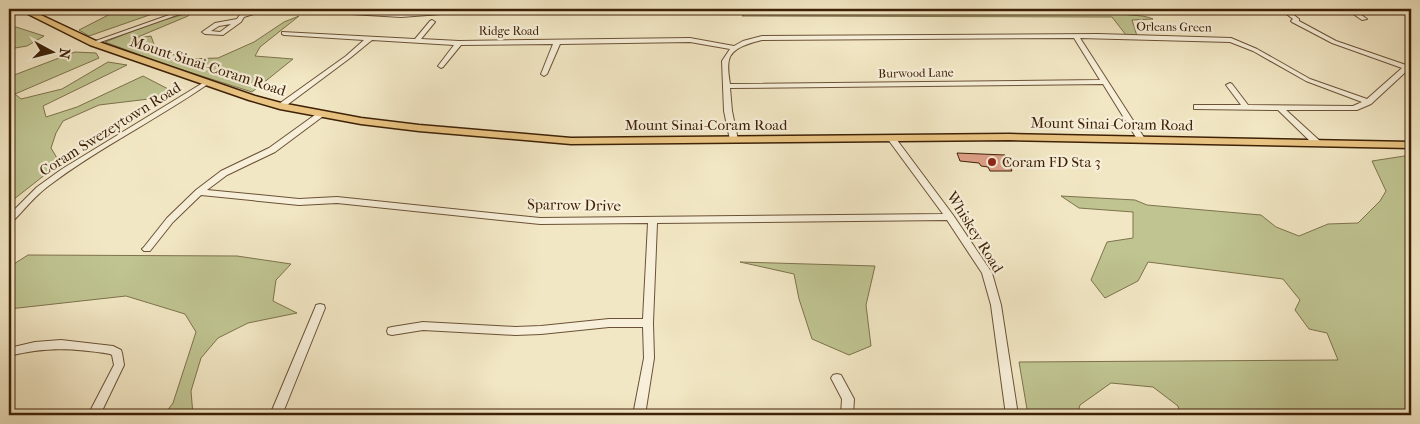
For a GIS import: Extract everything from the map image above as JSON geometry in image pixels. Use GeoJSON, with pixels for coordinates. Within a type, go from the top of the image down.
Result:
{"type":"FeatureCollection","features":[{"type":"Feature","properties":{"kind":"main road","name":"Mount Sinai-Coram Road"},"geometry":{"type":"LineString","coordinates":[[21,9],[90,41],[206,84],[280,106],[360,121],[420,128],[571,141],[891,138],[1141,139],[1411,145]]}},
{"type":"Feature","properties":{"kind":"street"},"geometry":{"type":"LineString","coordinates":[[9,12],[21,9]]}},
{"type":"Feature","properties":{"kind":"street"},"geometry":{"type":"LineString","coordinates":[[90,41],[178,9]]}},
{"type":"Feature","properties":{"kind":"street"},"geometry":{"type":"LineString","coordinates":[[90,41],[192,9]]}},
{"type":"Feature","properties":{"kind":"street"},"geometry":{"type":"LineString","coordinates":[[247,9],[241,18],[266,9]]}},
{"type":"Feature","properties":{"kind":"street"},"geometry":{"type":"LineString","coordinates":[[301,9],[401,15],[422,15],[460,9]]}},
{"type":"Feature","properties":{"kind":"street"},"geometry":{"type":"LineString","coordinates":[[401,15],[406,9]]}},
{"type":"Feature","properties":{"kind":"street"},"geometry":{"type":"LineString","coordinates":[[1283,9],[1297,20],[1294,21],[1323,37],[1409,66]]}},
{"type":"Feature","properties":{"kind":"street"},"geometry":{"type":"LineString","coordinates":[[1349,9],[1364,19]]}},
{"type":"Feature","properties":{"kind":"street"},"geometry":{"type":"LineString","coordinates":[[417,40],[432,22]]}},
{"type":"Feature","properties":{"kind":"street","name":"Ridge Road"},"geometry":{"type":"LineString","coordinates":[[284,33],[459,43],[690,40],[734,48]]}},
{"type":"Feature","properties":{"kind":"street"},"geometry":{"type":"LineString","coordinates":[[1076,36],[1141,139]]}},
{"type":"Feature","properties":{"kind":"street","name":"Orleans Green"},"geometry":{"type":"LineString","coordinates":[[734,48],[752,40],[778,37],[1076,36],[1231,40],[1255,50],[1308,80],[1368,102]]}},
{"type":"Feature","properties":{"kind":"street"},"geometry":{"type":"LineString","coordinates":[[280,106],[348,57],[370,38]]}},
{"type":"Feature","properties":{"kind":"street"},"geometry":{"type":"LineString","coordinates":[[544,74],[557,42]]}},
{"type":"Feature","properties":{"kind":"street"},"geometry":{"type":"LineString","coordinates":[[441,66],[459,43]]}},
{"type":"Feature","properties":{"kind":"street"},"geometry":{"type":"LineString","coordinates":[[734,48],[726,55],[725,61],[728,110],[734,140]]}},
{"type":"Feature","properties":{"kind":"street"},"geometry":{"type":"LineString","coordinates":[[1197,107],[1349,108],[1368,102],[1409,66]]}},
{"type":"Feature","properties":{"kind":"street","name":"Burwood Lane"},"geometry":{"type":"LineString","coordinates":[[727,86],[1106,82]]}},
{"type":"Feature","properties":{"kind":"street","name":"Coram Swezeytown Road"},"geometry":{"type":"LineString","coordinates":[[9,220],[42,187],[176,105],[206,84]]}},
{"type":"Feature","properties":{"kind":"street"},"geometry":{"type":"LineString","coordinates":[[1230,85],[1245,106]]}},
{"type":"Feature","properties":{"kind":"street"},"geometry":{"type":"LineString","coordinates":[[1280,108],[1317,142]]}},
{"type":"Feature","properties":{"kind":"street"},"geometry":{"type":"LineString","coordinates":[[147,249],[170,220],[199,192],[224,173],[278,146],[322,114]]}},
{"type":"Feature","properties":{"kind":"street","name":"Whiskey Road"},"geometry":{"type":"LineString","coordinates":[[891,138],[950,217],[987,273],[996,305],[1012,415]]}},
{"type":"Feature","properties":{"kind":"street","name":"Sparrow Drive"},"geometry":{"type":"LineString","coordinates":[[199,192],[299,202],[337,200],[540,220],[950,217]]}},
{"type":"Feature","properties":{"kind":"street"},"geometry":{"type":"LineString","coordinates":[[639,415],[649,358],[648,323],[653,219]]}},
{"type":"Feature","properties":{"kind":"street"},"geometry":{"type":"LineString","coordinates":[[276,415],[320,308]]}},
{"type":"Feature","properties":{"kind":"street"},"geometry":{"type":"LineString","coordinates":[[392,331],[423,326],[515,331],[609,323],[648,323]]}},
{"type":"Feature","properties":{"kind":"street"},"geometry":{"type":"LineString","coordinates":[[9,352],[49,343],[78,344],[113,350],[117,354],[120,365],[94,415]]}},
{"type":"Feature","properties":{"kind":"street"},"geometry":{"type":"LineString","coordinates":[[837,378],[848,399],[847,415]]}},
{"type":"Feature","properties":{"kind":"green space"},"geometry":{"type":"Polygon","coordinates":[[[120,9],[154,9],[158,12],[89,36],[79,30],[120,9]]]}},
{"type":"Feature","properties":{"kind":"green space"},"geometry":{"type":"Polygon","coordinates":[[[754,9],[1110,9],[1121,14],[1153,19],[1132,20],[1137,36],[1126,35],[1112,17],[742,16],[754,9]]]}},
{"type":"Feature","properties":{"kind":"green space"},"geometry":{"type":"Polygon","coordinates":[[[193,12],[188,16],[133,39],[151,36],[155,47],[185,59],[218,58],[254,42],[284,22],[299,16],[260,47],[255,56],[293,59],[252,92],[167,65],[105,42],[155,22],[193,12]]]}},
{"type":"Feature","properties":{"kind":"green space"},"geometry":{"type":"Polygon","coordinates":[[[16,27],[44,36],[27,46],[9,49],[9,30],[16,27]]]}},
{"type":"Feature","properties":{"kind":"green space"},"geometry":{"type":"Polygon","coordinates":[[[75,52],[96,53],[99,58],[15,94],[21,99],[62,89],[108,62],[127,65],[43,106],[46,117],[77,107],[143,76],[174,92],[149,99],[99,105],[63,121],[56,133],[51,148],[60,163],[9,203],[9,158],[13,139],[9,138],[9,77],[75,52]]]}},
{"type":"Feature","properties":{"kind":"green space"},"geometry":{"type":"Polygon","coordinates":[[[1411,155],[1411,415],[1180,415],[1178,406],[1153,387],[1111,383],[1080,405],[1077,415],[1028,415],[1019,362],[1338,360],[1327,333],[1309,329],[1295,310],[1300,300],[1283,279],[1148,262],[1138,281],[1105,298],[1091,280],[1107,242],[1133,238],[1133,212],[1079,208],[1061,196],[1135,200],[1147,205],[1261,215],[1276,227],[1299,236],[1328,224],[1358,223],[1380,201],[1386,191],[1372,161],[1411,155]]]}},
{"type":"Feature","properties":{"kind":"green space"},"geometry":{"type":"Polygon","coordinates":[[[28,255],[237,256],[291,264],[276,280],[273,301],[297,313],[248,323],[218,338],[201,358],[191,391],[193,415],[164,415],[173,403],[196,332],[185,314],[126,296],[9,309],[9,267],[28,255]]]}},
{"type":"Feature","properties":{"kind":"green space"},"geometry":{"type":"Polygon","coordinates":[[[740,262],[875,266],[866,305],[871,346],[849,355],[812,339],[799,299],[794,274],[740,262]]]}},
{"type":"Feature","properties":{"kind":"building","name":"Coram FD Sta 3"},"geometry":{"type":"Polygon","coordinates":[[[957,153],[1005,155],[1012,171],[990,171],[988,167],[981,166],[979,163],[960,161],[957,153]]]}},
{"type":"Feature","properties":{"kind":"place","name":"Coram FD Sta 3"},"geometry":{"type":"Point","coordinates":[992,162]}}]}
